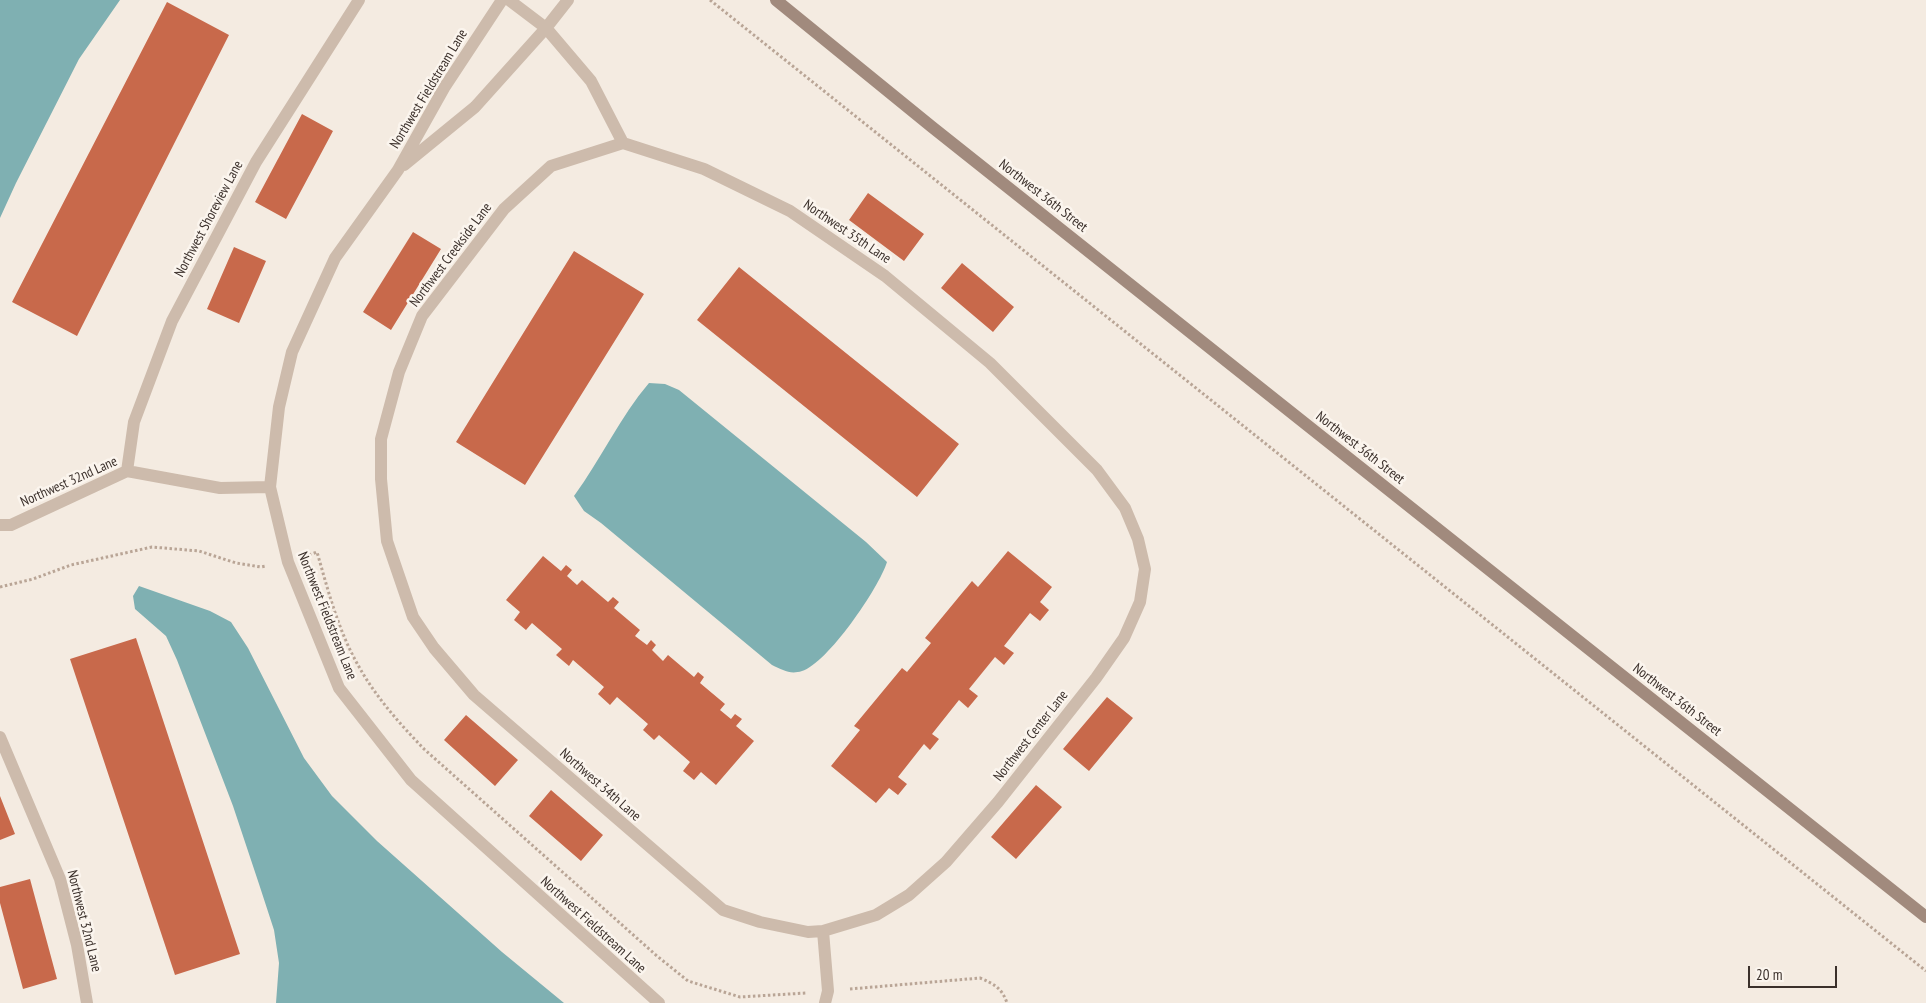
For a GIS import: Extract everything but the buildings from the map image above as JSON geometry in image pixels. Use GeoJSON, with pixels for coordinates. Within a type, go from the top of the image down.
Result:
{"type":"FeatureCollection","features":[{"type":"Feature","properties":{"kind":"main road","name":"Northwest 36th Street"},"geometry":{"type":"LineString","coordinates":[[776,0],[932,127],[1926,917]]}},
{"type":"Feature","properties":{"kind":"lane","name":"Northwest Shoreview Lane"},"geometry":{"type":"LineString","coordinates":[[127,471],[134,422],[172,321],[256,162],[359,0]]}},
{"type":"Feature","properties":{"kind":"lane","name":"Northwest Fieldstream Lane"},"geometry":{"type":"LineString","coordinates":[[502,0],[444,88],[398,170],[335,258],[292,352],[279,407],[270,487],[288,562],[339,688],[411,780],[659,1003]]}},
{"type":"Feature","properties":{"kind":"lane"},"geometry":{"type":"LineString","coordinates":[[509,0],[546,28],[591,81],[623,143]]}},
{"type":"Feature","properties":{"kind":"lane","name":"Northwest Fieldstream Lane"},"geometry":{"type":"LineString","coordinates":[[398,170],[475,107],[546,28],[568,0]]}},
{"type":"Feature","properties":{"kind":"lane","name":"Northwest 35th Lane"},"geometry":{"type":"LineString","coordinates":[[623,143],[704,169],[790,211],[885,276],[990,363],[1097,470],[1124,508],[1138,539]]}},
{"type":"Feature","properties":{"kind":"lane","name":"Northwest Creekside Lane"},"geometry":{"type":"LineString","coordinates":[[387,541],[380,479],[381,439],[399,372],[422,316],[504,209],[551,166],[623,143]]}},
{"type":"Feature","properties":{"kind":"lane","name":"Northwest 32nd Lane"},"geometry":{"type":"LineString","coordinates":[[0,525],[11,525],[127,471],[220,488],[270,487]]}},
{"type":"Feature","properties":{"kind":"lane","name":"Northwest Center Lane"},"geometry":{"type":"LineString","coordinates":[[876,914],[909,895],[946,862],[998,802],[1096,678],[1124,638],[1140,602],[1145,569],[1138,539]]}},
{"type":"Feature","properties":{"kind":"lane","name":"Northwest 34th Lane"},"geometry":{"type":"LineString","coordinates":[[387,541],[413,617],[434,648],[474,695],[722,910],[760,922],[808,932],[823,931],[876,914]]}},
{"type":"Feature","properties":{"kind":"lane","name":"Northwest 32nd Lane"},"geometry":{"type":"LineString","coordinates":[[0,737],[60,879],[77,945],[87,1003]]}},
{"type":"Feature","properties":{"kind":"lane"},"geometry":{"type":"LineString","coordinates":[[823,931],[826,997]]}},
{"type":"Feature","properties":{"kind":"path"},"geometry":{"type":"LineString","coordinates":[[710,0],[1926,971]]}},
{"type":"Feature","properties":{"kind":"path"},"geometry":{"type":"LineString","coordinates":[[0,587],[33,579],[71,565],[152,547],[199,551],[236,564],[261,567],[288,562],[318,552],[338,620],[357,664],[395,719],[424,749],[657,956],[688,981],[740,998],[826,997],[980,978],[999,988],[1007,1003]]}},
{"type":"Feature","properties":{"kind":"water"},"geometry":{"type":"Polygon","coordinates":[[[0,0],[120,0],[79,59],[0,218],[0,0]]]}},
{"type":"Feature","properties":{"kind":"water"},"geometry":{"type":"Polygon","coordinates":[[[649,383],[665,384],[679,390],[866,542],[887,562],[874,589],[851,624],[825,655],[813,665],[802,671],[794,672],[772,665],[584,511],[574,496],[629,410],[649,383]]]}},
{"type":"Feature","properties":{"kind":"water"},"geometry":{"type":"Polygon","coordinates":[[[139,586],[210,611],[231,622],[248,648],[304,758],[332,796],[377,841],[502,952],[564,1003],[276,1003],[279,963],[274,930],[259,884],[233,806],[177,660],[166,636],[135,609],[133,596],[139,586]]]}}]}
